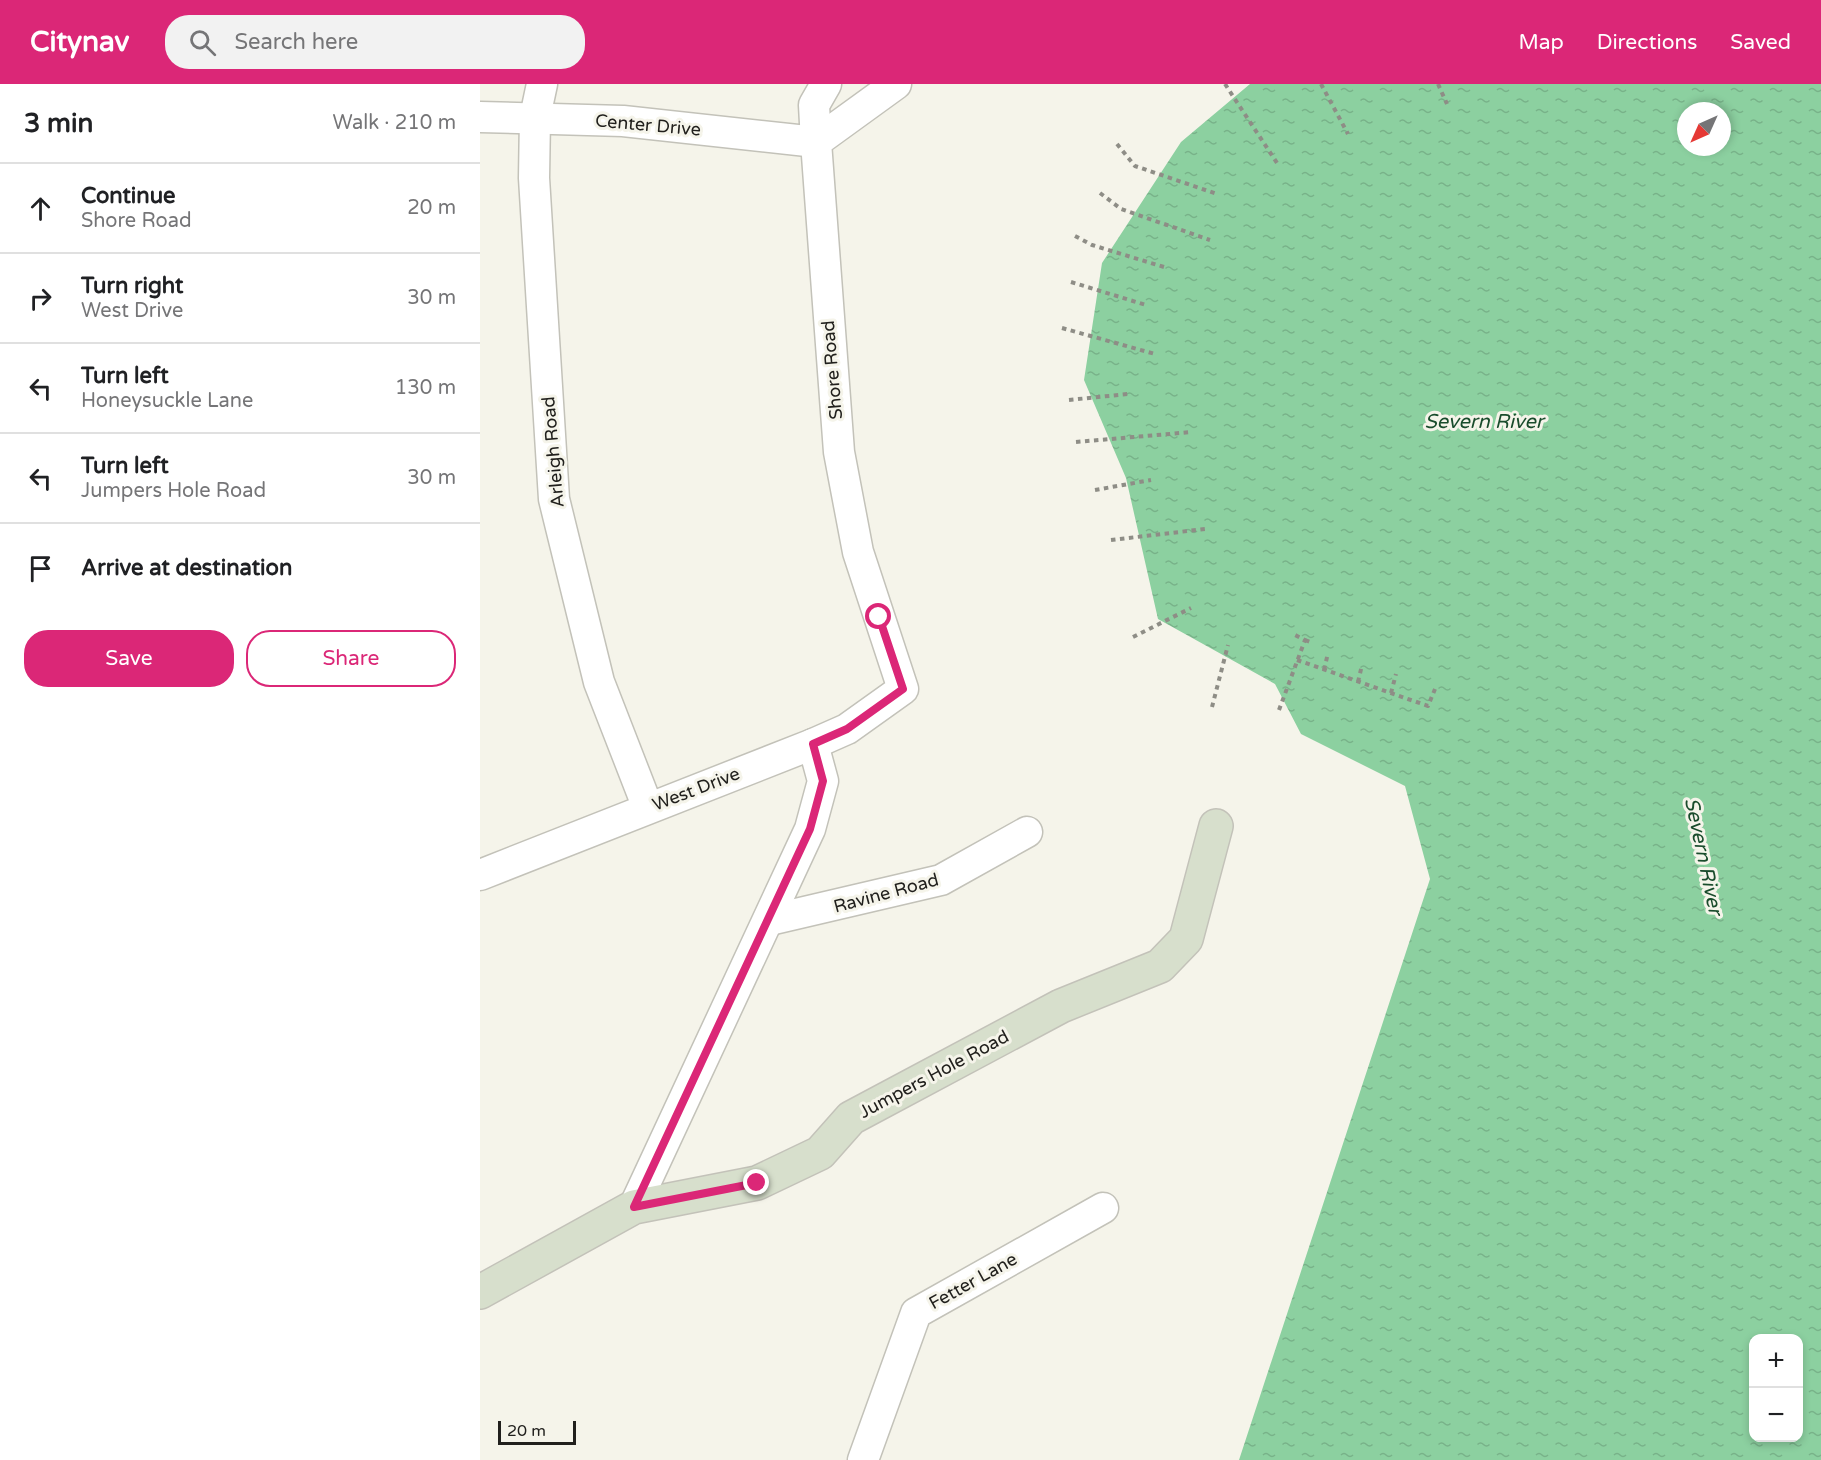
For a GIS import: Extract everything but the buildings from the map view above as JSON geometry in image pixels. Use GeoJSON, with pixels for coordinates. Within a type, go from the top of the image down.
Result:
{"type":"FeatureCollection","features":[{"type":"Feature","properties":{"kind":"street","name":"Arleigh Road"},"geometry":{"type":"LineString","coordinates":[[542,84],[535,117],[534,178],[554,500],[599,682],[648,808]]}},
{"type":"Feature","properties":{"kind":"street","name":"Shore Road"},"geometry":{"type":"LineString","coordinates":[[826,84],[814,105],[839,452],[858,552],[903,689]]}},
{"type":"Feature","properties":{"kind":"street"},"geometry":{"type":"LineString","coordinates":[[816,142],[896,84]]}},
{"type":"Feature","properties":{"kind":"street","name":"Center Drive"},"geometry":{"type":"LineString","coordinates":[[480,117],[623,121],[816,142]]}},
{"type":"Feature","properties":{"kind":"street","name":"West Drive"},"geometry":{"type":"LineString","coordinates":[[480,875],[813,744],[847,729],[903,689]]}},
{"type":"Feature","properties":{"kind":"street"},"geometry":{"type":"LineString","coordinates":[[634,1207],[770,920],[810,829],[823,781],[813,744]]}},
{"type":"Feature","properties":{"kind":"street","name":"Jumpers Hole Road"},"geometry":{"type":"LineString","coordinates":[[480,1292],[634,1207],[757,1183],[820,1153],[851,1118],[1061,1006],[1160,966],[1186,939],[1215,826]]}},
{"type":"Feature","properties":{"kind":"street","name":"Ravine Road"},"geometry":{"type":"LineString","coordinates":[[770,920],[832,908],[941,880],[1027,832]]}},
{"type":"Feature","properties":{"kind":"street","name":"Fetter Lane"},"geometry":{"type":"LineString","coordinates":[[863,1460],[916,1313],[1103,1208]]}},
{"type":"Feature","properties":{"kind":"path"},"geometry":{"type":"LineString","coordinates":[[1225,84],[1277,164]]}},
{"type":"Feature","properties":{"kind":"path"},"geometry":{"type":"LineString","coordinates":[[1321,84],[1348,134]]}},
{"type":"Feature","properties":{"kind":"path"},"geometry":{"type":"LineString","coordinates":[[1438,84],[1447,104]]}},
{"type":"Feature","properties":{"kind":"path"},"geometry":{"type":"LineString","coordinates":[[1117,144],[1135,166],[1217,194]]}},
{"type":"Feature","properties":{"kind":"path"},"geometry":{"type":"LineString","coordinates":[[1100,193],[1121,209],[1210,240]]}},
{"type":"Feature","properties":{"kind":"path"},"geometry":{"type":"LineString","coordinates":[[1075,236],[1092,245],[1164,267]]}},
{"type":"Feature","properties":{"kind":"path"},"geometry":{"type":"LineString","coordinates":[[1071,282],[1146,305]]}},
{"type":"Feature","properties":{"kind":"path"},"geometry":{"type":"LineString","coordinates":[[1062,328],[1155,354]]}},
{"type":"Feature","properties":{"kind":"path"},"geometry":{"type":"LineString","coordinates":[[1069,400],[1128,394]]}},
{"type":"Feature","properties":{"kind":"path"},"geometry":{"type":"LineString","coordinates":[[1077,442],[1192,432]]}},
{"type":"Feature","properties":{"kind":"path"},"geometry":{"type":"LineString","coordinates":[[1095,490],[1151,480]]}},
{"type":"Feature","properties":{"kind":"path"},"geometry":{"type":"LineString","coordinates":[[1111,540],[1205,529]]}},
{"type":"Feature","properties":{"kind":"path"},"geometry":{"type":"LineString","coordinates":[[1133,637],[1191,608]]}},
{"type":"Feature","properties":{"kind":"path"},"geometry":{"type":"LineString","coordinates":[[1295,635],[1313,643]]}},
{"type":"Feature","properties":{"kind":"path"},"geometry":{"type":"LineString","coordinates":[[1279,710],[1305,640]]}},
{"type":"Feature","properties":{"kind":"path"},"geometry":{"type":"LineString","coordinates":[[1212,707],[1228,645]]}},
{"type":"Feature","properties":{"kind":"path"},"geometry":{"type":"LineString","coordinates":[[1324,670],[1328,653]]}},
{"type":"Feature","properties":{"kind":"path"},"geometry":{"type":"LineString","coordinates":[[1297,660],[1428,706],[1435,689]]}},
{"type":"Feature","properties":{"kind":"path"},"geometry":{"type":"LineString","coordinates":[[1358,682],[1362,665]]}},
{"type":"Feature","properties":{"kind":"path"},"geometry":{"type":"LineString","coordinates":[[1391,693],[1396,674]]}},
{"type":"Feature","properties":{"kind":"water","name":"Severn River"},"geometry":{"type":"Polygon","coordinates":[[[1250,84],[1821,84],[1821,1460],[1239,1460],[1430,879],[1405,786],[1301,734],[1275,684],[1158,619],[1126,478],[1084,380],[1102,263],[1181,142],[1250,84]]]}},
{"type":"Feature","properties":{"kind":"route"},"geometry":{"type":"LineString","coordinates":[[757,1183],[634,1207],[770,920],[810,829],[823,781],[813,744],[847,729],[891,700],[903,689],[879,617]]}}]}
